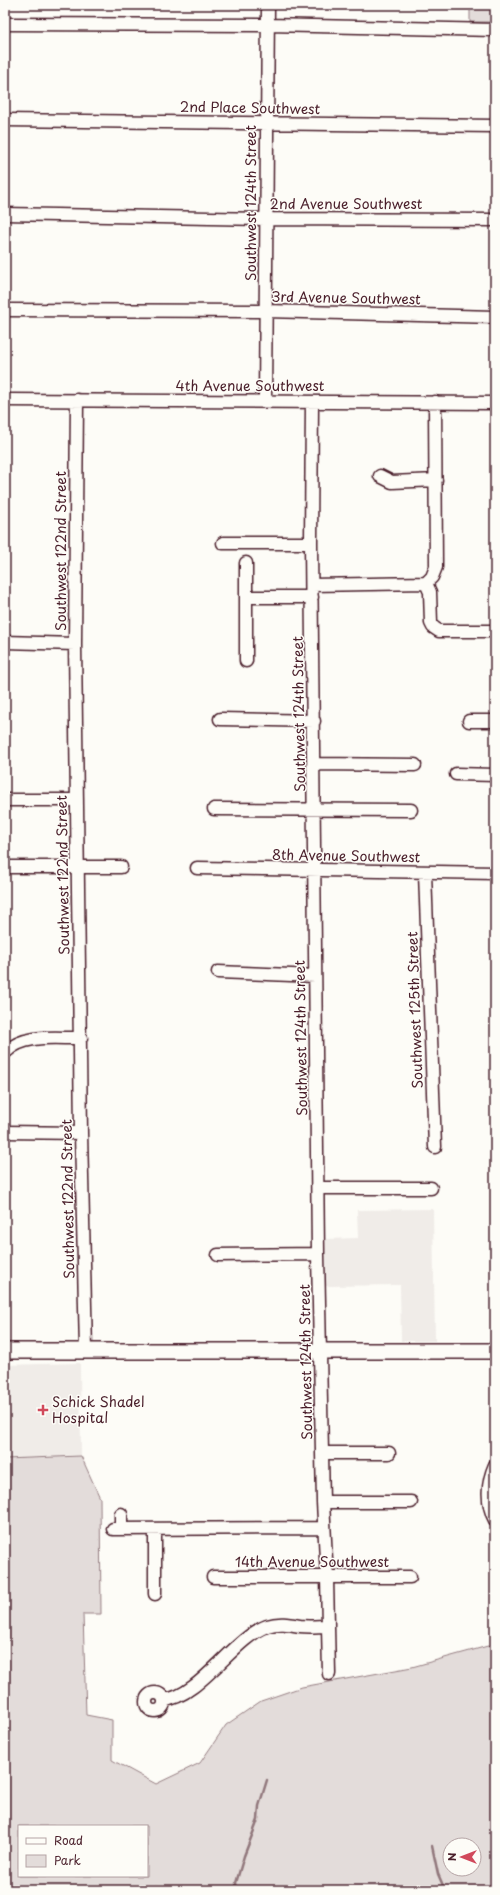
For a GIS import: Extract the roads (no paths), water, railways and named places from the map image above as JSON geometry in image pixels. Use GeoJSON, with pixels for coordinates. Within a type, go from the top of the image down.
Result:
{"type":"FeatureCollection","features":[{"type":"Feature","properties":{"kind":"main road"},"geometry":{"type":"LineString","coordinates":[[5,1351],[495,1351]]}},
{"type":"Feature","properties":{"kind":"street","name":"Southwest 124th Street"},"geometry":{"type":"LineString","coordinates":[[265,401],[268,5]]}},
{"type":"Feature","properties":{"kind":"street"},"geometry":{"type":"LineString","coordinates":[[5,24],[268,25],[495,30]]}},
{"type":"Feature","properties":{"kind":"street","name":"2nd Place Southwest"},"geometry":{"type":"LineString","coordinates":[[5,120],[495,126]]}},
{"type":"Feature","properties":{"kind":"street","name":"2nd Avenue Southwest"},"geometry":{"type":"LineString","coordinates":[[5,214],[266,219],[495,220]]}},
{"type":"Feature","properties":{"kind":"street","name":"3rd Avenue Southwest"},"geometry":{"type":"LineString","coordinates":[[5,310],[266,311],[495,317]]}},
{"type":"Feature","properties":{"kind":"street","name":"4th Avenue Southwest"},"geometry":{"type":"LineString","coordinates":[[5,400],[495,403]]}},
{"type":"Feature","properties":{"kind":"street","name":"Southwest 122nd Street"},"geometry":{"type":"LineString","coordinates":[[77,400],[75,644],[79,867],[81,1133],[86,1350]]}},
{"type":"Feature","properties":{"kind":"street","name":"Southwest 124th Street"},"geometry":{"type":"LineString","coordinates":[[312,402],[311,543],[315,764],[315,976],[318,1254],[323,1502],[327,1578],[328,1674]]}},
{"type":"Feature","properties":{"kind":"street"},"geometry":{"type":"LineString","coordinates":[[246,597],[426,583],[432,577],[436,567],[435,402]]}},
{"type":"Feature","properties":{"kind":"street"},"geometry":{"type":"LineString","coordinates":[[380,476],[392,482],[436,480]]}},
{"type":"Feature","properties":{"kind":"street"},"geometry":{"type":"LineString","coordinates":[[223,543],[311,543]]}},
{"type":"Feature","properties":{"kind":"street"},"geometry":{"type":"LineString","coordinates":[[246,563],[246,661]]}},
{"type":"Feature","properties":{"kind":"street"},"geometry":{"type":"LineString","coordinates":[[426,583],[430,592],[431,623],[433,627],[439,631],[495,631]]}},
{"type":"Feature","properties":{"kind":"street"},"geometry":{"type":"LineString","coordinates":[[5,642],[75,644]]}},
{"type":"Feature","properties":{"kind":"street"},"geometry":{"type":"LineString","coordinates":[[220,719],[314,721]]}},
{"type":"Feature","properties":{"kind":"street"},"geometry":{"type":"LineString","coordinates":[[469,721],[495,721]]}},
{"type":"Feature","properties":{"kind":"street"},"geometry":{"type":"LineString","coordinates":[[315,764],[415,765]]}},
{"type":"Feature","properties":{"kind":"street"},"geometry":{"type":"LineString","coordinates":[[456,774],[495,775]]}},
{"type":"Feature","properties":{"kind":"street"},"geometry":{"type":"LineString","coordinates":[[5,800],[77,800]]}},
{"type":"Feature","properties":{"kind":"street"},"geometry":{"type":"LineString","coordinates":[[214,809],[411,810]]}},
{"type":"Feature","properties":{"kind":"street"},"geometry":{"type":"LineString","coordinates":[[5,867],[121,867]]}},
{"type":"Feature","properties":{"kind":"street","name":"8th Avenue Southwest"},"geometry":{"type":"LineString","coordinates":[[197,868],[495,873]]}},
{"type":"Feature","properties":{"kind":"street","name":"Southwest 125th Street"},"geometry":{"type":"LineString","coordinates":[[425,873],[434,1147]]}},
{"type":"Feature","properties":{"kind":"street"},"geometry":{"type":"LineString","coordinates":[[218,972],[315,976]]}},
{"type":"Feature","properties":{"kind":"street"},"geometry":{"type":"LineString","coordinates":[[7,1051],[18,1043],[33,1039],[80,1038]]}},
{"type":"Feature","properties":{"kind":"street"},"geometry":{"type":"LineString","coordinates":[[5,1132],[81,1133]]}},
{"type":"Feature","properties":{"kind":"street"},"geometry":{"type":"LineString","coordinates":[[318,1188],[431,1188]]}},
{"type":"Feature","properties":{"kind":"street"},"geometry":{"type":"LineString","coordinates":[[218,1255],[318,1254]]}},
{"type":"Feature","properties":{"kind":"street"},"geometry":{"type":"LineString","coordinates":[[323,1453],[389,1453]]}},
{"type":"Feature","properties":{"kind":"street"},"geometry":{"type":"LineString","coordinates":[[495,1465],[489,1489],[491,1512],[495,1520]]}},
{"type":"Feature","properties":{"kind":"street"},"geometry":{"type":"LineString","coordinates":[[323,1502],[411,1502]]}},
{"type":"Feature","properties":{"kind":"street"},"geometry":{"type":"LineString","coordinates":[[121,1514],[117,1529],[324,1528]]}},
{"type":"Feature","properties":{"kind":"street"},"geometry":{"type":"LineString","coordinates":[[155,1529],[155,1594]]}},
{"type":"Feature","properties":{"kind":"street","name":"14th Avenue Southwest"},"geometry":{"type":"LineString","coordinates":[[213,1577],[410,1578]]}},
{"type":"Feature","properties":{"kind":"street"},"geometry":{"type":"LineString","coordinates":[[164,1700],[172,1699],[187,1690],[255,1633],[268,1626],[293,1623],[299,1619],[328,1622]]}},
{"type":"Feature","properties":{"kind":"waterway"},"geometry":{"type":"LineString","coordinates":[[237,1890],[236,1883],[244,1856],[258,1820],[259,1806],[267,1780]]}},
{"type":"Feature","properties":{"kind":"waterway"},"geometry":{"type":"LineString","coordinates":[[432,1846],[438,1874],[445,1890]]}},
{"type":"Feature","properties":{"kind":"waterway"},"geometry":{"type":"LineString","coordinates":[[156,1886],[160,1890]]}},
{"type":"Feature","properties":{"kind":"place","name":"Schick Shadel Hospital"},"geometry":{"type":"Point","coordinates":[43,1410]}}]}
